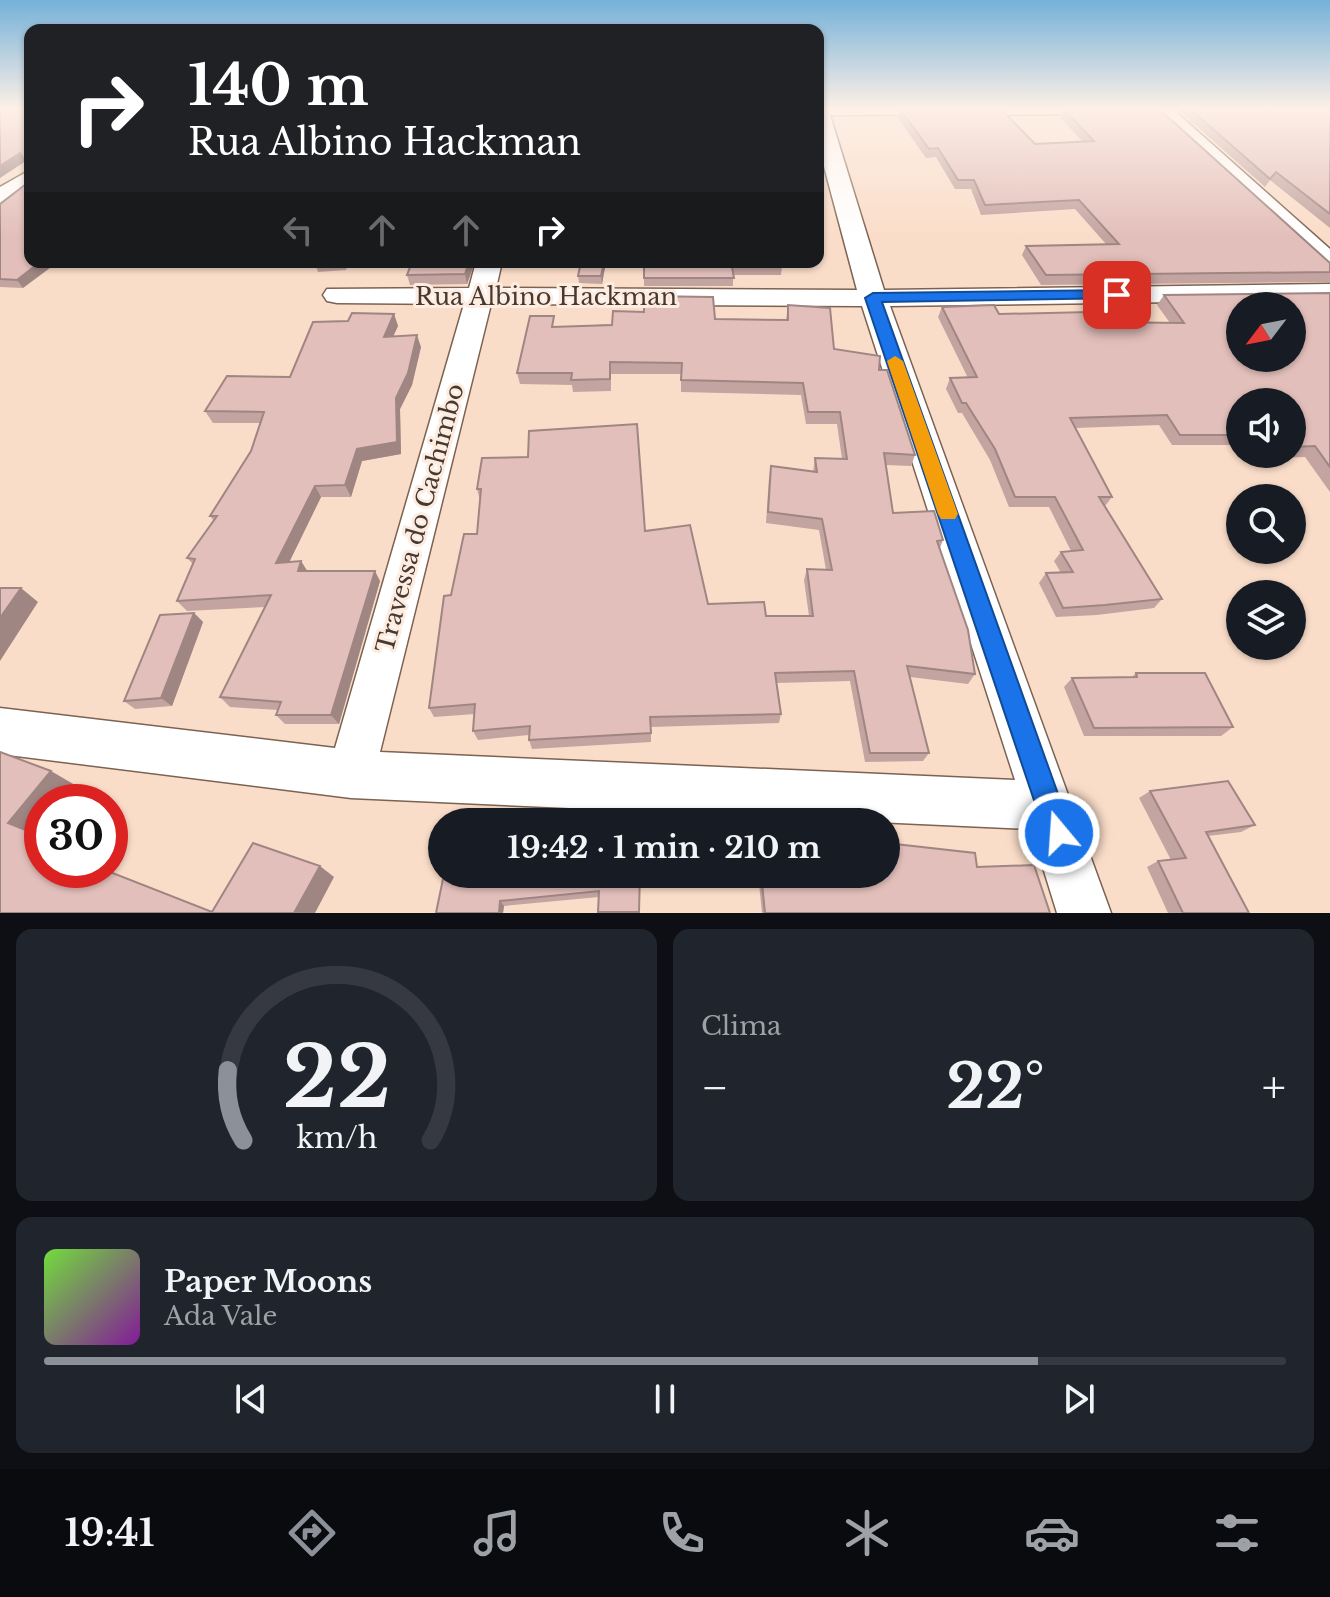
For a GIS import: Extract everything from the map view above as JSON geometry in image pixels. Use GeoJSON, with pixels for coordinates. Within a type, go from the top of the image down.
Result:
{"type":"FeatureCollection","features":[{"type":"Feature","properties":{"kind":"street"},"geometry":{"type":"LineString","coordinates":[[830,151],[873,298],[1050,806],[1084,913]]}},
{"type":"Feature","properties":{"kind":"street"},"geometry":{"type":"LineString","coordinates":[[1207,151],[1330,263]]}},
{"type":"Feature","properties":{"kind":"street"},"geometry":{"type":"LineString","coordinates":[[0,197],[24,181]]}},
{"type":"Feature","properties":{"kind":"street","name":"Rua Albino Hackman"},"geometry":{"type":"LineString","coordinates":[[337,295],[485,279],[873,298],[1330,292]]}},
{"type":"Feature","properties":{"kind":"street","name":"Travessa do Cachimbo"},"geometry":{"type":"LineString","coordinates":[[351,774],[485,279]]}},
{"type":"Feature","properties":{"kind":"street"},"geometry":{"type":"LineString","coordinates":[[0,731],[351,774],[1050,806]]}},
{"type":"Feature","properties":{"kind":"building"},"geometry":{"type":"Polygon","coordinates":[[[0,151],[24,151],[24,159],[20,153],[0,166],[0,151]]]}},
{"type":"Feature","properties":{"kind":"building"},"geometry":{"type":"Polygon","coordinates":[[[940,151],[1205,151],[1330,263],[1330,272],[1046,275],[1026,246],[1119,244],[1079,200],[985,205],[974,180],[958,180],[940,151]]]}},
{"type":"Feature","properties":{"kind":"building"},"geometry":{"type":"Polygon","coordinates":[[[1238,151],[1330,151],[1330,214],[1276,172],[1270,179],[1238,151]]]}},
{"type":"Feature","properties":{"kind":"building"},"geometry":{"type":"Polygon","coordinates":[[[24,186],[24,268],[32,268],[17,280],[0,279],[0,204],[24,186]]]}},
{"type":"Feature","properties":{"kind":"building"},"geometry":{"type":"Polygon","coordinates":[[[410,268],[467,268],[465,274],[407,275],[410,268]]]}},
{"type":"Feature","properties":{"kind":"building"},"geometry":{"type":"Polygon","coordinates":[[[580,268],[603,268],[601,276],[578,276],[580,268]]]}},
{"type":"Feature","properties":{"kind":"building"},"geometry":{"type":"Polygon","coordinates":[[[644,268],[732,268],[734,278],[644,278],[644,268]]]}},
{"type":"Feature","properties":{"kind":"building"},"geometry":{"type":"Polygon","coordinates":[[[1306,293],[1330,293],[1330,467],[1315,446],[1306,446],[1306,388],[1226,388],[1226,435],[1180,435],[1167,415],[1070,418],[1112,497],[1099,497],[1162,599],[1063,608],[1046,573],[1073,572],[1061,552],[1083,550],[1055,497],[1015,497],[995,449],[966,403],[962,403],[950,378],[977,377],[942,307],[994,305],[999,314],[1090,312],[1097,322],[1184,323],[1164,295],[1226,294],[1226,372],[1306,372],[1306,293]]]}},
{"type":"Feature","properties":{"kind":"building"},"geometry":{"type":"Polygon","coordinates":[[[644,296],[713,297],[715,319],[788,320],[788,305],[830,308],[834,349],[880,356],[879,370],[887,370],[915,455],[884,453],[893,513],[934,511],[943,540],[937,541],[968,630],[975,674],[907,666],[929,753],[870,753],[854,671],[775,673],[781,714],[650,717],[651,733],[529,740],[530,726],[473,731],[475,704],[429,708],[444,596],[451,595],[464,534],[477,534],[481,489],[477,489],[482,458],[528,457],[529,431],[637,424],[645,531],[690,525],[708,604],[764,602],[766,616],[813,616],[807,569],[832,570],[822,519],[768,512],[771,466],[817,472],[815,458],[847,459],[840,412],[808,412],[803,383],[681,380],[682,363],[610,362],[610,379],[571,380],[572,373],[517,373],[530,316],[554,316],[552,327],[612,325],[613,311],[644,312],[644,296]]]}},
{"type":"Feature","properties":{"kind":"building"},"geometry":{"type":"Polygon","coordinates":[[[352,313],[394,314],[384,337],[417,335],[408,373],[396,398],[397,442],[357,449],[345,485],[315,486],[276,563],[301,561],[298,571],[375,571],[331,715],[276,715],[281,702],[220,697],[271,595],[177,601],[195,559],[187,558],[217,516],[210,516],[251,451],[264,412],[205,411],[227,376],[290,377],[313,322],[348,321],[352,313]]]}},
{"type":"Feature","properties":{"kind":"building"},"geometry":{"type":"Polygon","coordinates":[[[0,588],[21,588],[0,618],[0,588]]]}},
{"type":"Feature","properties":{"kind":"building"},"geometry":{"type":"Polygon","coordinates":[[[194,613],[161,698],[124,701],[160,615],[194,613]]]}},
{"type":"Feature","properties":{"kind":"building"},"geometry":{"type":"Polygon","coordinates":[[[1136,673],[1205,673],[1233,727],[1094,728],[1072,678],[1137,677],[1136,673]]]}},
{"type":"Feature","properties":{"kind":"building"},"geometry":{"type":"Polygon","coordinates":[[[0,752],[51,771],[40,784],[24,784],[24,804],[8,823],[24,829],[24,888],[128,888],[128,879],[212,912],[253,843],[320,866],[294,913],[0,913],[0,752]]]}},
{"type":"Feature","properties":{"kind":"building"},"geometry":{"type":"Polygon","coordinates":[[[1228,781],[1255,825],[1206,832],[1249,913],[1183,913],[1158,861],[1186,858],[1150,791],[1228,781]]]}},
{"type":"Feature","properties":{"kind":"building"},"geometry":{"type":"Polygon","coordinates":[[[900,845],[975,853],[977,867],[1034,865],[1050,913],[765,913],[762,888],[900,888],[900,845]]]}},
{"type":"Feature","properties":{"kind":"building"},"geometry":{"type":"Polygon","coordinates":[[[441,888],[640,888],[639,912],[598,912],[599,891],[500,901],[499,913],[436,913],[441,888]]]}},
{"type":"Feature","properties":{"kind":"slow traffic"},"geometry":{"type":"LineString","coordinates":[[895,361],[948,514]]}},
{"type":"Feature","properties":{"kind":"route"},"geometry":{"type":"LineString","coordinates":[[1059,833],[873,298],[1117,295]]}}]}
